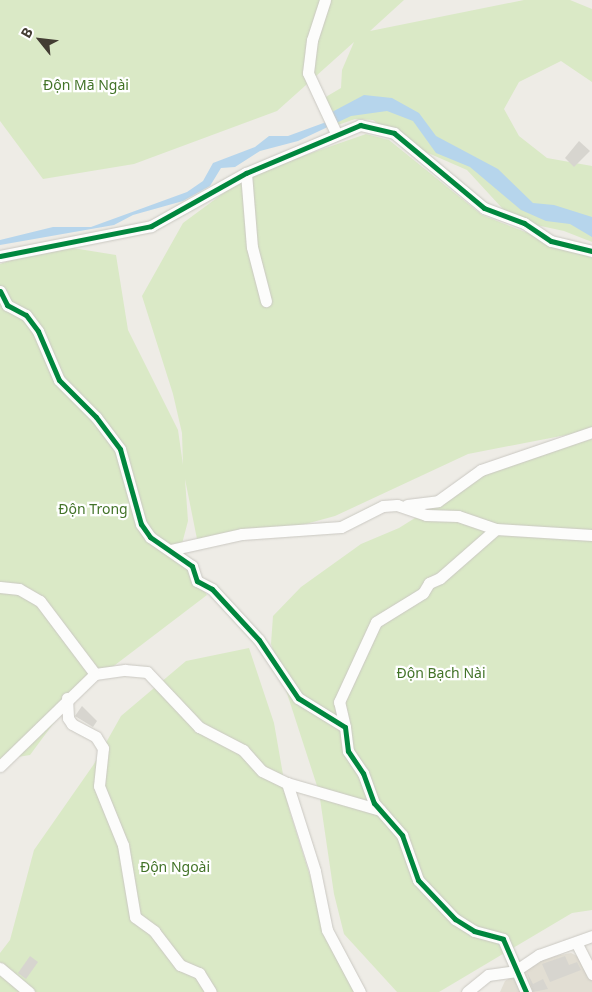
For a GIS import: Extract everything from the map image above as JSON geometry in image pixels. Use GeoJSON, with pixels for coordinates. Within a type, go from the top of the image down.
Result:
{"type":"FeatureCollection","features":[{"type":"Feature","properties":{"kind":"street"},"geometry":{"type":"LineString","coordinates":[[325,0],[312,40],[308,73],[332,126]]}},
{"type":"Feature","properties":{"kind":"street"},"geometry":{"type":"LineString","coordinates":[[0,256],[151,226],[332,126],[360,125],[394,133],[479,206],[524,223],[551,241],[592,251]]}},
{"type":"Feature","properties":{"kind":"street"},"geometry":{"type":"LineString","coordinates":[[246,173],[252,247],[266,301]]}},
{"type":"Feature","properties":{"kind":"street"},"geometry":{"type":"LineString","coordinates":[[0,291],[7,305],[26,315],[38,331],[59,380],[96,417],[120,449],[141,524],[150,537],[192,566],[197,581],[212,589],[259,640],[298,698],[345,727]]}},
{"type":"Feature","properties":{"kind":"street"},"geometry":{"type":"LineString","coordinates":[[170,550],[242,534],[341,527],[383,506],[421,506],[438,501],[481,470],[592,432]]}},
{"type":"Feature","properties":{"kind":"street"},"geometry":{"type":"LineString","coordinates":[[397,505],[426,514],[458,516],[496,529],[592,535]]}},
{"type":"Feature","properties":{"kind":"street"},"geometry":{"type":"LineString","coordinates":[[496,529],[440,578],[429,583],[423,593],[376,622],[339,702],[348,751],[380,810],[402,835],[410,864],[432,896],[464,926],[503,939],[515,971],[526,992]]}},
{"type":"Feature","properties":{"kind":"street"},"geometry":{"type":"LineString","coordinates":[[0,587],[20,589],[40,601],[95,674]]}},
{"type":"Feature","properties":{"kind":"street"},"geometry":{"type":"LineString","coordinates":[[0,766],[58,712],[67,698],[95,674],[125,670],[147,672],[199,727],[243,750],[262,771],[287,783],[380,810]]}},
{"type":"Feature","properties":{"kind":"street"},"geometry":{"type":"LineString","coordinates":[[67,698],[68,718],[72,724],[96,737],[103,748],[99,786],[124,845],[135,917],[154,930],[180,965],[199,973],[211,992]]}},
{"type":"Feature","properties":{"kind":"street"},"geometry":{"type":"LineString","coordinates":[[287,783],[315,870],[327,930],[360,992]]}},
{"type":"Feature","properties":{"kind":"street"},"geometry":{"type":"LineString","coordinates":[[467,992],[488,975],[515,971],[546,951],[577,944],[592,936]]}},
{"type":"Feature","properties":{"kind":"street"},"geometry":{"type":"LineString","coordinates":[[577,944],[592,974]]}},
{"type":"Feature","properties":{"kind":"street"},"geometry":{"type":"LineString","coordinates":[[0,968],[29,992]]}},
{"type":"Feature","properties":{"kind":"shaded area"},"geometry":{"type":"Polygon","coordinates":[[[571,953],[579,957],[592,980],[592,992],[500,992],[505,981],[539,959],[571,953]]]}},
{"type":"Feature","properties":{"kind":"green space","name":"Độn Mã Ngài"},"geometry":{"type":"Polygon","coordinates":[[[0,0],[404,0],[370,31],[524,0],[570,0],[592,9],[592,82],[561,61],[519,82],[504,109],[519,136],[547,158],[592,166],[592,242],[564,231],[513,220],[467,170],[403,142],[373,120],[355,119],[335,126],[324,98],[341,88],[342,70],[354,42],[277,111],[134,164],[43,179],[0,121],[0,0]]]}},
{"type":"Feature","properties":{"kind":"green space","name":"Độn Trong"},"geometry":{"type":"Polygon","coordinates":[[[366,134],[389,140],[482,215],[592,258],[592,430],[468,454],[335,516],[269,534],[197,539],[185,479],[188,521],[179,555],[207,595],[73,697],[30,755],[0,760],[0,264],[54,245],[116,255],[128,330],[178,430],[183,465],[182,433],[173,394],[142,296],[183,223],[248,175],[366,134]]]}},
{"type":"Feature","properties":{"kind":"green space","name":"Độn Bạch Nài"},"geometry":{"type":"Polygon","coordinates":[[[592,439],[592,910],[572,913],[439,992],[397,992],[344,934],[334,894],[319,792],[271,644],[273,616],[301,587],[361,544],[399,528],[498,466],[592,439]]]}},
{"type":"Feature","properties":{"kind":"green space","name":"Độn Ngoài"},"geometry":{"type":"Polygon","coordinates":[[[249,648],[274,723],[289,809],[327,930],[358,992],[0,992],[0,953],[10,940],[34,850],[94,764],[121,716],[186,661],[249,648]]]}},
{"type":"Feature","properties":{"kind":"water"},"geometry":{"type":"Polygon","coordinates":[[[364,95],[392,98],[419,113],[436,136],[498,169],[533,203],[554,205],[592,217],[592,237],[570,224],[546,221],[521,210],[470,167],[436,153],[413,121],[387,111],[351,116],[298,141],[260,151],[235,167],[221,168],[210,186],[183,201],[133,215],[114,225],[0,245],[0,240],[53,227],[91,227],[187,192],[203,181],[213,163],[255,147],[269,136],[288,136],[329,121],[332,112],[364,95]]]}},
{"type":"Feature","properties":{"kind":"building"},"geometry":{"type":"Polygon","coordinates":[[[579,141],[590,151],[574,167],[565,158],[579,141]]]}},
{"type":"Feature","properties":{"kind":"building"},"geometry":{"type":"Polygon","coordinates":[[[82,706],[97,721],[93,727],[75,716],[82,706]]]}},
{"type":"Feature","properties":{"kind":"building"},"geometry":{"type":"Polygon","coordinates":[[[30,956],[38,962],[26,979],[18,973],[30,956]]]}},
{"type":"Feature","properties":{"kind":"building"},"geometry":{"type":"Polygon","coordinates":[[[565,956],[569,965],[577,962],[581,970],[550,982],[542,964],[565,956]]]}},
{"type":"Feature","properties":{"kind":"building"},"geometry":{"type":"Polygon","coordinates":[[[527,972],[533,984],[543,979],[548,989],[533,992],[527,972]]]}},
{"type":"Feature","properties":{"kind":"cycle path"},"geometry":{"type":"LineString","coordinates":[[0,256],[151,226],[246,173],[360,125],[394,133],[484,208],[524,223],[551,241],[592,251]]}},
{"type":"Feature","properties":{"kind":"cycle path"},"geometry":{"type":"LineString","coordinates":[[0,291],[7,305],[26,315],[38,331],[59,380],[96,417],[120,449],[141,524],[150,537],[192,566],[197,581],[212,589],[259,640],[298,698],[345,727],[348,751],[363,773],[374,803],[402,835],[418,880],[455,919],[474,931],[503,939],[526,992]]}}]}
